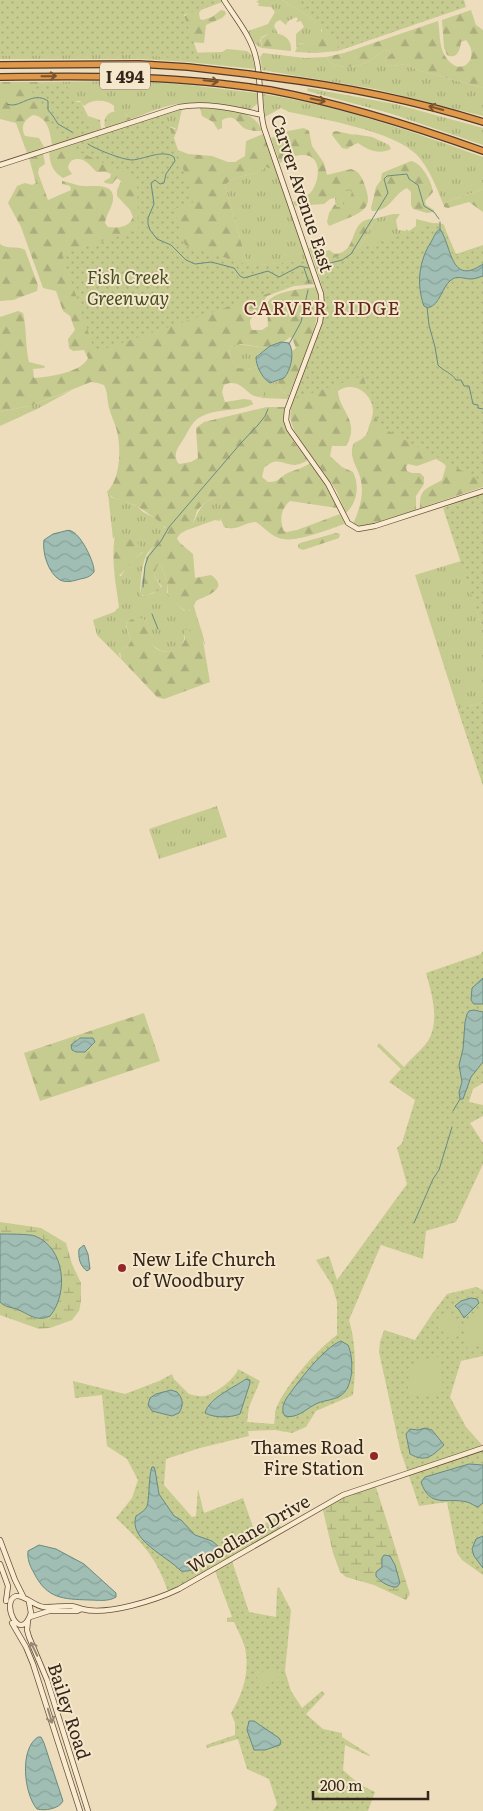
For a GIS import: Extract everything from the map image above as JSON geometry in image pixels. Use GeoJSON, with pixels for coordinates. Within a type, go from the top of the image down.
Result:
{"type":"FeatureCollection","features":[{"type":"Feature","properties":{"kind":"highway","name":"I 494"},"geometry":{"type":"LineString","coordinates":[[0,65],[139,64],[270,76],[380,95],[483,122]]}},
{"type":"Feature","properties":{"kind":"highway","name":"I 494"},"geometry":{"type":"LineString","coordinates":[[0,77],[142,76],[195,80],[270,90],[368,112],[483,151]]}},
{"type":"Feature","properties":{"kind":"street","name":"Carver Avenue East"},"geometry":{"type":"LineString","coordinates":[[224,0],[244,30],[255,52],[262,115],[267,135],[322,299],[319,324],[288,407],[286,420],[294,436],[331,488],[346,520],[353,527],[360,529],[370,528],[483,491]]}},
{"type":"Feature","properties":{"kind":"street"},"geometry":{"type":"LineString","coordinates":[[0,164],[179,107],[198,105],[262,115]]}},
{"type":"Feature","properties":{"kind":"street","name":"Woodlane Drive"},"geometry":{"type":"LineString","coordinates":[[29,1602],[39,1606],[114,1609],[158,1598],[179,1589],[343,1495],[483,1448]]}},
{"type":"Feature","properties":{"kind":"street"},"geometry":{"type":"LineString","coordinates":[[0,1540],[15,1580],[24,1598],[29,1602]]}},
{"type":"Feature","properties":{"kind":"street"},"geometry":{"type":"LineString","coordinates":[[0,1564],[8,1586],[4,1604],[13,1597],[24,1598]]}},
{"type":"Feature","properties":{"kind":"street","name":"Bailey Road"},"geometry":{"type":"LineString","coordinates":[[29,1602],[32,1609],[27,1630],[47,1680],[88,1811]]}},
{"type":"Feature","properties":{"kind":"street","name":"Woodlane Drive"},"geometry":{"type":"LineString","coordinates":[[8,1621],[19,1624],[29,1618],[49,1611],[77,1611],[81,1609]]}},
{"type":"Feature","properties":{"kind":"street","name":"Bailey Road"},"geometry":{"type":"LineString","coordinates":[[8,1621],[26,1647],[33,1664],[80,1811]]}},
{"type":"Feature","properties":{"kind":"green space"},"geometry":{"type":"Polygon","coordinates":[[[0,0],[221,0],[222,2],[184,15],[200,60],[135,55],[0,56],[0,0]]]}},
{"type":"Feature","properties":{"kind":"green space"},"geometry":{"type":"Polygon","coordinates":[[[213,0],[221,0],[222,2],[201,10],[199,13],[200,19],[212,17],[221,10],[225,11],[226,14],[222,18],[206,25],[204,43],[170,41],[178,25],[186,15],[213,0]]]}},
{"type":"Feature","properties":{"kind":"green space"},"geometry":{"type":"Polygon","coordinates":[[[259,0],[282,0],[313,19],[321,28],[321,34],[309,43],[299,44],[296,48],[296,34],[304,27],[301,21],[296,22],[298,19],[296,17],[288,21],[286,25],[280,20],[274,26],[278,34],[269,33],[262,37],[260,40],[262,48],[259,47],[253,41],[248,31],[268,24],[275,12],[271,7],[258,6],[259,3],[256,2],[259,0]]]}},
{"type":"Feature","properties":{"kind":"green space"},"geometry":{"type":"Polygon","coordinates":[[[282,0],[306,0],[413,25],[338,51],[295,52],[298,45],[316,39],[322,30],[313,19],[282,0]]]}},
{"type":"Feature","properties":{"kind":"green space"},"geometry":{"type":"Polygon","coordinates":[[[298,0],[464,0],[466,7],[340,50],[298,0]]]}},
{"type":"Feature","properties":{"kind":"green space"},"geometry":{"type":"Polygon","coordinates":[[[471,10],[476,25],[483,30],[483,88],[418,70],[406,64],[387,65],[385,59],[392,53],[389,50],[352,67],[334,65],[326,57],[344,53],[438,21],[443,52],[455,66],[461,67],[470,60],[472,55],[470,47],[466,40],[461,42],[456,55],[447,55],[444,48],[442,20],[471,10]]]}},
{"type":"Feature","properties":{"kind":"green space"},"geometry":{"type":"Polygon","coordinates":[[[269,33],[282,35],[288,39],[291,51],[262,48],[261,39],[269,33]]]}},
{"type":"Feature","properties":{"kind":"green space"},"geometry":{"type":"Polygon","coordinates":[[[0,44],[184,53],[222,52],[227,49],[247,51],[252,55],[255,69],[142,59],[0,59],[0,44]]]}},
{"type":"Feature","properties":{"kind":"green space"},"geometry":{"type":"Polygon","coordinates":[[[389,50],[392,53],[385,59],[387,65],[406,64],[418,70],[483,88],[483,116],[375,89],[262,70],[260,57],[263,53],[305,58],[326,57],[334,65],[352,67],[389,50]]]}},
{"type":"Feature","properties":{"kind":"green space"},"geometry":{"type":"Polygon","coordinates":[[[135,81],[257,93],[257,104],[250,110],[217,104],[184,103],[163,107],[131,119],[126,114],[114,111],[114,106],[107,102],[95,101],[84,106],[80,101],[60,99],[39,82],[135,81]]]}},
{"type":"Feature","properties":{"kind":"green space"},"geometry":{"type":"Polygon","coordinates":[[[0,82],[41,82],[47,91],[68,102],[81,102],[88,116],[100,120],[101,129],[52,145],[45,122],[38,116],[33,115],[24,124],[25,136],[39,138],[44,147],[27,153],[16,123],[0,119],[0,82]]]}},
{"type":"Feature","properties":{"kind":"green space"},"geometry":{"type":"Polygon","coordinates":[[[66,84],[93,132],[62,142],[28,85],[66,84]]]}},
{"type":"Feature","properties":{"kind":"green space"},"geometry":{"type":"Polygon","coordinates":[[[308,88],[395,104],[483,128],[483,145],[389,113],[307,91],[308,88]]]}},
{"type":"Feature","properties":{"kind":"green space"},"geometry":{"type":"Polygon","coordinates":[[[263,94],[347,112],[483,157],[483,189],[449,201],[444,206],[426,166],[417,155],[406,147],[392,139],[357,127],[289,112],[281,108],[265,117],[263,94]]]}},
{"type":"Feature","properties":{"kind":"green space"},"geometry":{"type":"Polygon","coordinates":[[[200,108],[236,111],[245,114],[258,123],[262,131],[246,129],[230,117],[222,120],[222,128],[218,130],[213,122],[202,116],[200,108]]]}},
{"type":"Feature","properties":{"kind":"green space"},"geometry":{"type":"Polygon","coordinates":[[[182,109],[177,131],[175,128],[166,126],[165,113],[182,109]]]}},
{"type":"Feature","properties":{"kind":"green space"},"geometry":{"type":"Polygon","coordinates":[[[117,111],[123,112],[131,119],[105,128],[106,116],[117,111]]]}},
{"type":"Feature","properties":{"kind":"green space","name":"Fish Creek Greenway"},"geometry":{"type":"Polygon","coordinates":[[[165,113],[194,202],[174,209],[185,245],[252,266],[308,260],[314,278],[95,352],[62,254],[138,229],[137,178],[66,146],[165,113]]]}},
{"type":"Feature","properties":{"kind":"green space"},"geometry":{"type":"Polygon","coordinates":[[[169,127],[177,130],[174,138],[178,150],[188,154],[212,156],[228,162],[235,162],[245,156],[246,141],[263,134],[278,174],[274,174],[271,169],[266,167],[255,173],[232,180],[225,186],[246,259],[249,265],[252,266],[308,260],[316,284],[294,286],[267,296],[259,311],[251,319],[250,325],[252,330],[262,330],[268,326],[267,304],[275,296],[289,291],[317,287],[318,300],[310,342],[289,395],[282,391],[278,381],[286,375],[292,351],[296,348],[292,338],[290,337],[284,342],[267,348],[241,344],[231,346],[230,355],[238,368],[258,367],[261,373],[260,386],[264,396],[253,396],[236,384],[224,385],[222,392],[225,402],[244,399],[251,400],[253,404],[247,407],[209,413],[196,420],[178,448],[176,454],[177,461],[179,464],[191,462],[198,458],[196,428],[204,422],[267,407],[285,407],[284,415],[287,429],[308,460],[295,465],[280,462],[270,463],[264,468],[262,477],[268,482],[275,481],[287,473],[310,463],[328,489],[337,508],[290,501],[282,514],[284,531],[297,530],[340,514],[345,524],[302,538],[279,538],[256,522],[237,528],[224,527],[220,517],[224,499],[213,498],[209,500],[197,511],[189,528],[180,534],[177,539],[193,554],[195,578],[211,575],[218,584],[214,591],[196,601],[193,608],[187,612],[168,595],[167,582],[161,565],[157,566],[154,575],[162,589],[145,596],[140,594],[146,558],[165,527],[137,506],[114,498],[107,492],[115,479],[119,463],[119,446],[117,431],[104,385],[91,382],[33,405],[0,412],[0,317],[18,311],[23,313],[29,362],[45,366],[44,368],[33,369],[34,378],[56,375],[72,370],[85,363],[88,358],[84,350],[73,351],[69,348],[68,339],[75,330],[70,316],[63,311],[56,291],[43,288],[21,227],[8,203],[17,186],[25,183],[32,185],[36,183],[29,158],[43,153],[45,164],[39,168],[38,173],[48,200],[71,190],[70,186],[62,184],[62,181],[82,186],[107,188],[113,194],[113,200],[105,223],[108,227],[123,226],[129,223],[133,217],[130,210],[117,196],[117,190],[121,181],[117,178],[112,184],[105,183],[104,181],[110,178],[111,174],[97,172],[86,161],[80,159],[74,159],[70,162],[68,168],[72,174],[63,178],[52,167],[49,151],[107,132],[169,127]]]}},
{"type":"Feature","properties":{"kind":"green space"},"geometry":{"type":"Polygon","coordinates":[[[304,128],[309,131],[312,146],[324,163],[327,175],[351,169],[359,174],[368,195],[367,204],[362,211],[329,226],[327,222],[329,213],[335,204],[338,207],[345,203],[337,195],[324,204],[295,206],[293,202],[307,195],[314,187],[318,175],[316,163],[309,156],[302,155],[280,163],[271,138],[288,131],[304,128]]]}},
{"type":"Feature","properties":{"kind":"green space"},"geometry":{"type":"Polygon","coordinates":[[[336,131],[354,135],[356,139],[355,144],[347,149],[342,148],[332,135],[336,131]]]}},
{"type":"Feature","properties":{"kind":"green space"},"geometry":{"type":"Polygon","coordinates":[[[353,134],[372,137],[389,145],[391,149],[382,152],[370,150],[358,143],[355,144],[355,136],[353,134]]]}},
{"type":"Feature","properties":{"kind":"green space"},"geometry":{"type":"Polygon","coordinates":[[[411,161],[423,169],[431,183],[433,192],[425,201],[426,205],[434,210],[434,212],[427,213],[413,209],[411,205],[411,192],[407,188],[383,209],[372,211],[376,187],[381,180],[382,173],[411,161]]]}},
{"type":"Feature","properties":{"kind":"green space"},"geometry":{"type":"Polygon","coordinates":[[[266,167],[271,169],[274,174],[278,174],[308,260],[252,266],[249,265],[246,259],[225,186],[232,180],[255,173],[266,167]]]}},
{"type":"Feature","properties":{"kind":"green space"},"geometry":{"type":"Polygon","coordinates":[[[348,189],[352,192],[349,200],[337,207],[335,196],[348,189]]]}},
{"type":"Feature","properties":{"kind":"green space"},"geometry":{"type":"Polygon","coordinates":[[[483,189],[483,212],[469,202],[448,208],[444,207],[444,204],[449,201],[483,189]]]}},
{"type":"Feature","properties":{"kind":"green space"},"geometry":{"type":"Polygon","coordinates":[[[400,214],[396,220],[398,230],[406,231],[406,229],[409,231],[416,226],[416,219],[443,224],[456,254],[483,245],[483,264],[358,250],[373,224],[373,219],[400,214]]]}},
{"type":"Feature","properties":{"kind":"green space"},"geometry":{"type":"Polygon","coordinates":[[[373,219],[373,224],[358,250],[483,424],[483,487],[420,508],[421,496],[425,490],[442,480],[446,466],[436,459],[417,466],[408,464],[406,467],[407,471],[420,473],[424,477],[424,484],[416,496],[416,510],[367,526],[360,526],[353,524],[359,508],[362,486],[353,458],[352,448],[354,443],[366,435],[372,418],[372,404],[369,398],[361,390],[355,388],[344,388],[338,391],[351,430],[346,446],[332,446],[330,456],[342,467],[353,472],[357,488],[353,504],[346,513],[336,490],[297,435],[292,423],[291,412],[292,403],[318,337],[325,310],[322,287],[309,248],[316,247],[322,253],[329,250],[335,254],[343,252],[348,248],[360,224],[365,220],[373,219]]]}},
{"type":"Feature","properties":{"kind":"green space"},"geometry":{"type":"Polygon","coordinates":[[[437,223],[444,225],[454,256],[483,246],[483,482],[379,426],[363,376],[294,399],[324,315],[323,290],[315,264],[437,223]]]}},
{"type":"Feature","properties":{"kind":"green space"},"geometry":{"type":"Polygon","coordinates":[[[0,244],[6,247],[25,250],[38,285],[37,291],[13,300],[0,301],[0,244]]]}},
{"type":"Feature","properties":{"kind":"green space"},"geometry":{"type":"Polygon","coordinates":[[[236,344],[267,348],[257,355],[258,367],[242,370],[236,366],[232,361],[230,347],[236,344]]]}},
{"type":"Feature","properties":{"kind":"green space"},"geometry":{"type":"Polygon","coordinates":[[[261,373],[265,379],[272,383],[278,381],[282,391],[289,395],[288,399],[260,398],[264,396],[259,384],[261,373]]]}},
{"type":"Feature","properties":{"kind":"green space"},"geometry":{"type":"Polygon","coordinates":[[[72,390],[0,426],[0,412],[33,405],[72,390]]]}},
{"type":"Feature","properties":{"kind":"green space"},"geometry":{"type":"Polygon","coordinates":[[[108,493],[111,497],[137,506],[143,512],[161,521],[164,525],[162,534],[144,560],[140,593],[142,596],[147,595],[162,587],[154,575],[157,566],[161,565],[167,582],[167,593],[184,611],[189,611],[194,606],[205,645],[203,641],[186,630],[184,641],[178,649],[168,652],[159,650],[149,639],[146,620],[127,622],[126,626],[131,641],[119,654],[121,659],[97,635],[93,620],[114,612],[119,607],[114,572],[115,575],[121,576],[127,566],[143,552],[114,537],[113,539],[108,493]]]}},
{"type":"Feature","properties":{"kind":"green space"},"geometry":{"type":"Polygon","coordinates":[[[483,493],[483,630],[443,508],[483,493]]]}},
{"type":"Feature","properties":{"kind":"green space"},"geometry":{"type":"Polygon","coordinates":[[[218,497],[223,498],[225,501],[220,521],[215,520],[187,530],[205,503],[218,497]]]}},
{"type":"Feature","properties":{"kind":"green space"},"geometry":{"type":"Polygon","coordinates":[[[336,533],[340,534],[339,538],[303,550],[298,548],[300,543],[336,533]]]}},
{"type":"Feature","properties":{"kind":"green space"},"geometry":{"type":"Polygon","coordinates":[[[118,535],[139,544],[144,550],[118,577],[115,575],[114,567],[114,544],[115,536],[118,535]]]}},
{"type":"Feature","properties":{"kind":"green space"},"geometry":{"type":"Polygon","coordinates":[[[461,561],[483,630],[483,702],[458,710],[415,575],[461,561]]]}},
{"type":"Feature","properties":{"kind":"green space"},"geometry":{"type":"Polygon","coordinates":[[[139,617],[147,621],[152,644],[155,648],[164,652],[175,650],[183,644],[187,629],[203,641],[210,682],[164,699],[157,697],[121,659],[120,651],[128,646],[131,641],[126,624],[130,620],[139,617]]]}},
{"type":"Feature","properties":{"kind":"green space"},"geometry":{"type":"Polygon","coordinates":[[[483,702],[483,786],[458,710],[483,702]]]}},
{"type":"Feature","properties":{"kind":"green space"},"geometry":{"type":"Polygon","coordinates":[[[217,806],[227,837],[159,859],[149,829],[217,806]]]}},
{"type":"Feature","properties":{"kind":"green space"},"geometry":{"type":"Polygon","coordinates":[[[483,951],[483,1083],[473,1089],[469,1102],[483,1105],[483,1116],[470,1123],[483,1143],[483,1164],[456,1222],[426,1231],[423,1259],[381,1245],[349,1320],[355,1357],[353,1395],[316,1411],[306,1427],[292,1433],[275,1430],[248,1431],[249,1436],[200,1448],[166,1459],[164,1485],[192,1517],[196,1516],[198,1489],[204,1513],[243,1498],[254,1530],[276,1517],[282,1529],[231,1558],[249,1612],[276,1617],[277,1589],[279,1587],[291,1610],[285,1671],[291,1691],[302,1708],[322,1691],[325,1694],[306,1714],[323,1729],[342,1733],[342,1737],[370,1755],[345,1745],[343,1770],[359,1784],[375,1792],[368,1811],[273,1811],[277,1804],[269,1779],[247,1769],[238,1739],[207,1748],[206,1745],[235,1735],[235,1723],[231,1713],[242,1690],[247,1665],[245,1648],[234,1622],[227,1622],[227,1618],[232,1617],[214,1568],[169,1594],[154,1560],[116,1518],[132,1498],[138,1480],[127,1459],[107,1446],[102,1395],[75,1398],[73,1381],[125,1394],[172,1374],[174,1379],[189,1394],[203,1396],[225,1385],[238,1369],[260,1381],[249,1407],[247,1422],[274,1424],[275,1412],[292,1381],[311,1359],[337,1335],[337,1302],[332,1285],[316,1260],[329,1256],[337,1280],[407,1184],[397,1148],[402,1143],[415,1100],[389,1082],[401,1069],[377,1046],[379,1043],[404,1067],[428,1041],[434,1025],[434,1007],[426,973],[481,954],[483,951]]]}},
{"type":"Feature","properties":{"kind":"green space"},"geometry":{"type":"Polygon","coordinates":[[[144,1013],[160,1061],[40,1101],[24,1053],[144,1013]],[[78,1038],[71,1046],[73,1051],[85,1052],[95,1043],[93,1038],[78,1038]]]}},
{"type":"Feature","properties":{"kind":"green space"},"geometry":{"type":"Polygon","coordinates":[[[0,1222],[41,1228],[66,1243],[72,1264],[81,1283],[79,1311],[72,1320],[50,1328],[39,1329],[0,1315],[0,1222]]]}},
{"type":"Feature","properties":{"kind":"green space"},"geometry":{"type":"Polygon","coordinates":[[[476,1287],[483,1290],[483,1356],[461,1361],[450,1397],[466,1427],[483,1446],[483,1575],[462,1560],[457,1553],[447,1502],[419,1506],[400,1449],[379,1352],[384,1330],[415,1340],[447,1294],[476,1287]]]}},
{"type":"Feature","properties":{"kind":"green space"},"geometry":{"type":"Polygon","coordinates":[[[483,1306],[483,1344],[468,1349],[466,1342],[467,1324],[483,1306]]]}},
{"type":"Feature","properties":{"kind":"green space"},"geometry":{"type":"Polygon","coordinates":[[[454,1313],[460,1332],[446,1338],[442,1330],[439,1330],[435,1321],[454,1313]]]}},
{"type":"Feature","properties":{"kind":"green space"},"geometry":{"type":"Polygon","coordinates":[[[440,1357],[443,1390],[440,1393],[409,1396],[408,1380],[414,1368],[424,1360],[440,1357]]]}},
{"type":"Feature","properties":{"kind":"green space"},"geometry":{"type":"Polygon","coordinates":[[[375,1484],[410,1594],[406,1600],[374,1585],[346,1577],[340,1572],[333,1553],[322,1506],[375,1484]]]}},
{"type":"Feature","properties":{"kind":"green space"},"geometry":{"type":"Polygon","coordinates":[[[276,1668],[279,1680],[260,1686],[256,1674],[276,1668]]]}},
{"type":"Feature","properties":{"kind":"water"},"geometry":{"type":"Polygon","coordinates":[[[440,229],[458,268],[464,271],[472,270],[483,264],[483,276],[472,279],[458,277],[453,279],[445,287],[436,303],[428,308],[424,306],[420,289],[421,265],[427,249],[440,229]]]}},
{"type":"Feature","properties":{"kind":"water"},"geometry":{"type":"Polygon","coordinates":[[[281,342],[289,343],[291,347],[290,366],[284,378],[270,383],[260,372],[256,357],[270,346],[281,342]]]}},
{"type":"Feature","properties":{"kind":"water"},"geometry":{"type":"Polygon","coordinates":[[[65,531],[73,532],[77,535],[87,550],[94,568],[94,572],[88,577],[67,582],[62,581],[56,577],[49,567],[45,556],[44,540],[53,534],[65,531]]]}},
{"type":"Feature","properties":{"kind":"water"},"geometry":{"type":"Polygon","coordinates":[[[483,978],[483,1004],[474,1004],[471,1000],[472,988],[483,978]]]}},
{"type":"Feature","properties":{"kind":"water"},"geometry":{"type":"Polygon","coordinates":[[[469,1011],[483,1012],[483,1062],[471,1077],[463,1099],[460,1099],[459,1092],[462,1082],[459,1065],[463,1049],[465,1022],[469,1011]]]}},
{"type":"Feature","properties":{"kind":"water"},"geometry":{"type":"Polygon","coordinates":[[[80,1038],[93,1038],[95,1042],[85,1052],[76,1052],[72,1050],[71,1045],[80,1038]]]}},
{"type":"Feature","properties":{"kind":"water"},"geometry":{"type":"Polygon","coordinates":[[[0,1234],[35,1236],[53,1250],[61,1272],[62,1284],[56,1306],[50,1316],[45,1318],[34,1317],[0,1302],[0,1234]]]}},
{"type":"Feature","properties":{"kind":"water"},"geometry":{"type":"Polygon","coordinates":[[[84,1245],[88,1254],[90,1269],[87,1271],[81,1264],[79,1256],[79,1249],[84,1245]]]}},
{"type":"Feature","properties":{"kind":"water"},"geometry":{"type":"Polygon","coordinates":[[[471,1298],[477,1299],[479,1303],[464,1318],[455,1306],[461,1301],[471,1298]]]}},
{"type":"Feature","properties":{"kind":"water"},"geometry":{"type":"Polygon","coordinates":[[[341,1341],[348,1345],[352,1365],[350,1380],[345,1392],[337,1398],[317,1403],[297,1415],[285,1416],[283,1410],[284,1403],[297,1384],[327,1350],[341,1341]]]}},
{"type":"Feature","properties":{"kind":"water"},"geometry":{"type":"Polygon","coordinates":[[[246,1379],[250,1380],[250,1383],[240,1414],[222,1417],[205,1413],[216,1398],[246,1379]]]}},
{"type":"Feature","properties":{"kind":"water"},"geometry":{"type":"Polygon","coordinates":[[[171,1390],[177,1392],[182,1399],[182,1407],[179,1413],[172,1416],[152,1411],[148,1405],[150,1398],[156,1394],[171,1390]]]}},
{"type":"Feature","properties":{"kind":"water"},"geometry":{"type":"Polygon","coordinates":[[[425,1428],[432,1430],[444,1445],[429,1457],[420,1458],[410,1454],[406,1434],[410,1429],[418,1430],[425,1428]]]}},
{"type":"Feature","properties":{"kind":"water"},"geometry":{"type":"Polygon","coordinates":[[[469,1464],[483,1465],[483,1503],[478,1507],[467,1502],[434,1499],[429,1496],[421,1482],[425,1477],[469,1464]]]}},
{"type":"Feature","properties":{"kind":"water"},"geometry":{"type":"Polygon","coordinates":[[[152,1467],[155,1470],[159,1494],[174,1516],[181,1520],[195,1535],[212,1541],[219,1547],[208,1561],[198,1568],[181,1571],[150,1547],[138,1533],[135,1525],[136,1516],[144,1511],[147,1505],[152,1467]]]}},
{"type":"Feature","properties":{"kind":"water"},"geometry":{"type":"Polygon","coordinates":[[[483,1536],[483,1568],[474,1556],[472,1549],[476,1539],[483,1536]]]}},
{"type":"Feature","properties":{"kind":"water"},"geometry":{"type":"Polygon","coordinates":[[[39,1545],[56,1549],[84,1564],[116,1593],[116,1597],[106,1600],[80,1600],[64,1598],[50,1593],[39,1582],[28,1560],[28,1551],[39,1545]]]}},
{"type":"Feature","properties":{"kind":"water"},"geometry":{"type":"Polygon","coordinates":[[[384,1555],[390,1556],[395,1565],[400,1583],[397,1587],[385,1584],[376,1576],[376,1572],[382,1567],[384,1555]]]}},
{"type":"Feature","properties":{"kind":"water"},"geometry":{"type":"Polygon","coordinates":[[[249,1721],[254,1721],[279,1738],[281,1741],[280,1745],[265,1750],[254,1750],[247,1730],[249,1721]]]}},
{"type":"Feature","properties":{"kind":"water"},"geometry":{"type":"Polygon","coordinates":[[[38,1737],[41,1737],[44,1743],[63,1801],[55,1808],[44,1810],[37,1809],[33,1802],[29,1793],[26,1772],[28,1751],[38,1737]]]}},
{"type":"Feature","properties":{"kind":"waterway"},"geometry":{"type":"LineString","coordinates":[[7,104],[16,105],[31,99],[42,98],[48,101],[48,110],[58,124],[72,132]]}},
{"type":"Feature","properties":{"kind":"waterway"},"geometry":{"type":"LineString","coordinates":[[88,144],[128,160],[159,154],[174,157],[175,161],[166,174],[164,183],[160,184],[155,180],[151,183],[154,204],[148,218],[148,224],[157,239],[171,245],[186,260],[195,264],[211,262],[234,268],[244,278],[268,271],[279,277],[300,266],[308,268]]}},
{"type":"Feature","properties":{"kind":"waterway"},"geometry":{"type":"LineString","coordinates":[[319,266],[342,260],[351,254],[388,193],[384,179],[387,176],[407,174],[409,179],[418,185],[424,206],[434,212],[439,219]]}},
{"type":"Feature","properties":{"kind":"waterway"},"geometry":{"type":"LineString","coordinates":[[440,222],[440,230]]}},
{"type":"Feature","properties":{"kind":"waterway"},"geometry":{"type":"LineString","coordinates":[[304,268],[309,283]]}},
{"type":"Feature","properties":{"kind":"waterway"},"geometry":{"type":"LineString","coordinates":[[289,344],[301,322],[308,290]]}},
{"type":"Feature","properties":{"kind":"waterway"},"geometry":{"type":"LineString","coordinates":[[427,307],[438,365],[456,380],[461,380],[464,386],[469,386],[473,404],[483,409]]}},
{"type":"Feature","properties":{"kind":"waterway"},"geometry":{"type":"LineString","coordinates":[[143,587],[148,557],[169,527],[258,425],[268,409]]}},
{"type":"Feature","properties":{"kind":"waterway"},"geometry":{"type":"LineString","coordinates":[[152,614],[158,629]]}},
{"type":"Feature","properties":{"kind":"waterway"},"geometry":{"type":"LineString","coordinates":[[453,1111],[460,1099]]}},
{"type":"Feature","properties":{"kind":"waterway"},"geometry":{"type":"LineString","coordinates":[[414,1223],[433,1179],[439,1170],[452,1127]]}},
{"type":"Feature","properties":{"kind":"place","name":"New Life Church of Woodbury"},"geometry":{"type":"Point","coordinates":[122,1268]}},
{"type":"Feature","properties":{"kind":"place","name":"Thames Road Fire Station"},"geometry":{"type":"Point","coordinates":[374,1456]}},
{"type":"Feature","properties":{"kind":"district","name":"CARVER RIDGE"},"geometry":{"type":"Point","coordinates":[322,307]}}]}
